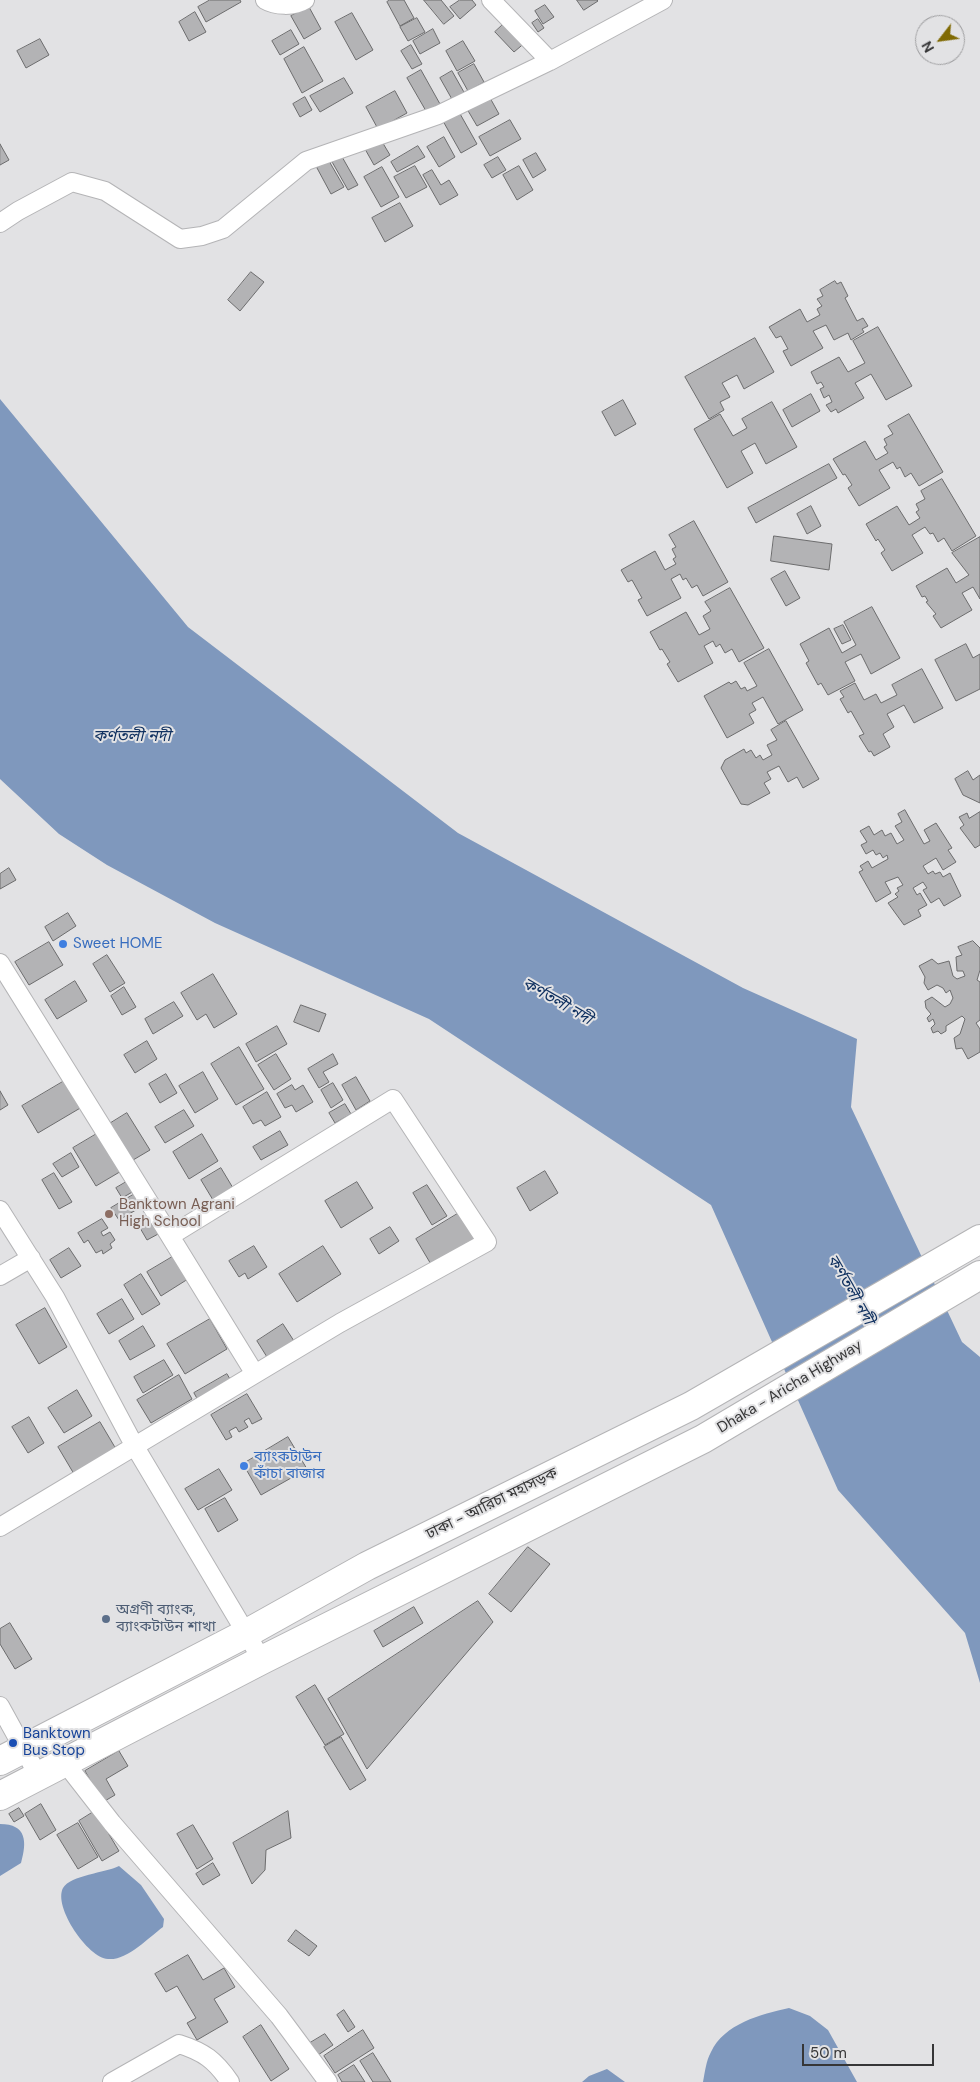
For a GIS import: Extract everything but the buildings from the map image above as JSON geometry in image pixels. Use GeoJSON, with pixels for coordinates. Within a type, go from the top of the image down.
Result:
{"type":"FeatureCollection","features":[{"type":"Feature","properties":{"kind":"highway","name":"ঢাকা - আরিচা মহাসড়ক"},"geometry":{"type":"LineString","coordinates":[[0,1761],[247,1633],[367,1566],[692,1406],[980,1239]]}},
{"type":"Feature","properties":{"kind":"highway","name":"Dhaka - Aricha Highway"},"geometry":{"type":"LineString","coordinates":[[262,1660],[703,1439],[980,1275]]}},
{"type":"Feature","properties":{"kind":"highway"},"geometry":{"type":"LineString","coordinates":[[0,1796],[66,1764],[262,1660]]}},
{"type":"Feature","properties":{"kind":"street"},"geometry":{"type":"LineString","coordinates":[[265,0],[273,5],[300,3],[305,0]]}},
{"type":"Feature","properties":{"kind":"street"},"geometry":{"type":"LineString","coordinates":[[491,0],[550,61]]}},
{"type":"Feature","properties":{"kind":"street"},"geometry":{"type":"LineString","coordinates":[[0,223],[18,210],[72,182],[105,191],[180,239],[202,236],[223,228],[306,161],[438,115],[550,61],[663,0]]}},
{"type":"Feature","properties":{"kind":"street"},"geometry":{"type":"LineString","coordinates":[[0,963],[255,1374]]}},
{"type":"Feature","properties":{"kind":"street"},"geometry":{"type":"LineString","coordinates":[[0,1527],[340,1323],[487,1242],[393,1099],[170,1236]]}},
{"type":"Feature","properties":{"kind":"street"},"geometry":{"type":"LineString","coordinates":[[0,1210],[55,1297],[134,1445],[262,1660]]}},
{"type":"Feature","properties":{"kind":"street"},"geometry":{"type":"LineString","coordinates":[[0,1276],[31,1258]]}},
{"type":"Feature","properties":{"kind":"street"},"geometry":{"type":"LineString","coordinates":[[0,1706],[39,1777]]}},
{"type":"Feature","properties":{"kind":"street"},"geometry":{"type":"LineString","coordinates":[[66,1764],[112,1823],[279,2016],[328,2082]]}},
{"type":"Feature","properties":{"kind":"street"},"geometry":{"type":"LineString","coordinates":[[112,2082],[179,2044],[199,2050],[218,2065],[230,2082]]}},
{"type":"Feature","properties":{"kind":"water","name":"কর্ণতলী নদী"},"geometry":{"type":"Polygon","coordinates":[[[0,399],[188,627],[458,833],[743,988],[857,1039],[851,1107],[962,1342],[980,1357],[980,1683],[965,1633],[838,1490],[711,1205],[429,1019],[215,923],[107,865],[59,834],[0,779],[0,399]]]}},
{"type":"Feature","properties":{"kind":"water"},"geometry":{"type":"Polygon","coordinates":[[[0,1824],[16,1827],[20,1831],[23,1836],[24,1848],[21,1863],[0,1876],[0,1824]]]}},
{"type":"Feature","properties":{"kind":"water"},"geometry":{"type":"Polygon","coordinates":[[[119,1866],[141,1885],[164,1919],[163,1927],[130,1953],[115,1959],[108,1959],[91,1950],[82,1941],[68,1919],[61,1896],[63,1888],[73,1880],[119,1866]]]}},
{"type":"Feature","properties":{"kind":"water"},"geometry":{"type":"Polygon","coordinates":[[[789,2008],[810,2016],[828,2030],[857,2082],[703,2082],[709,2055],[717,2042],[725,2034],[734,2027],[755,2017],[789,2008]]]}},
{"type":"Feature","properties":{"kind":"water"},"geometry":{"type":"Polygon","coordinates":[[[607,2069],[625,2082],[582,2082],[589,2076],[607,2069]]]}},
{"type":"Feature","properties":{"kind":"place","name":"Sweet HOME"},"geometry":{"type":"Point","coordinates":[63,944]}},
{"type":"Feature","properties":{"kind":"place","name":"Banktown Agrani High School"},"geometry":{"type":"Point","coordinates":[109,1214]}},
{"type":"Feature","properties":{"kind":"place","name":"ব্যাংকটাউন কাঁচা বাজার"},"geometry":{"type":"Point","coordinates":[244,1466]}},
{"type":"Feature","properties":{"kind":"place","name":"অগ্রণী ব্যাংক, ব্যাংকটাউন শাখা"},"geometry":{"type":"Point","coordinates":[106,1619]}},
{"type":"Feature","properties":{"kind":"place","name":"Banktown Bus Stop"},"geometry":{"type":"Point","coordinates":[13,1743]}}]}
